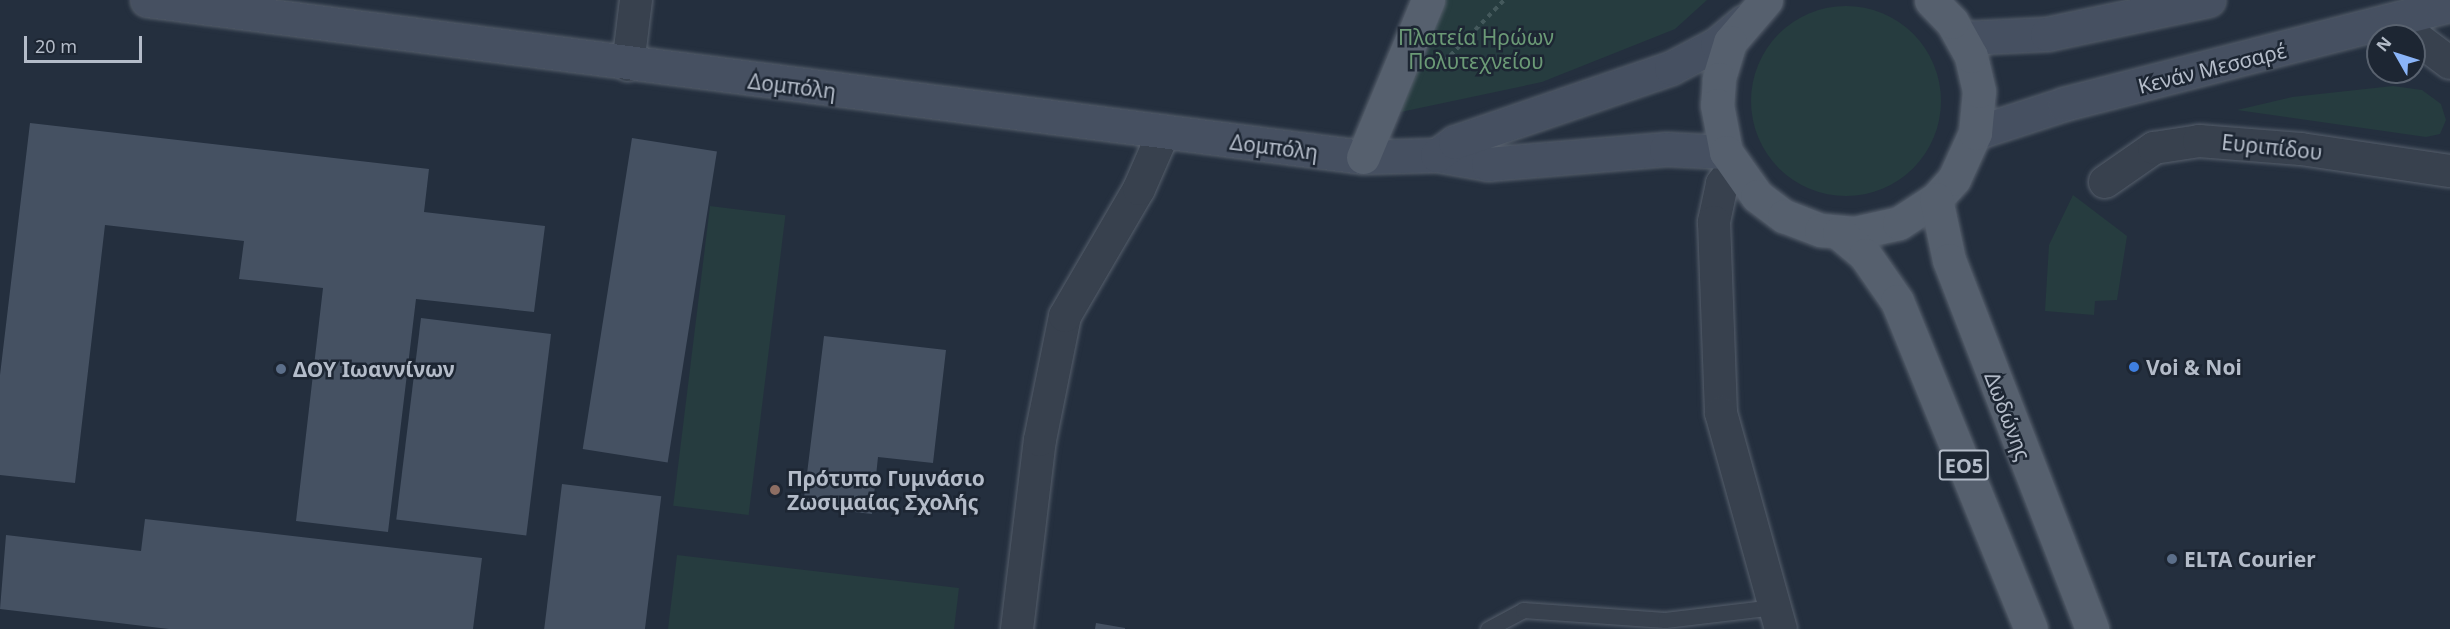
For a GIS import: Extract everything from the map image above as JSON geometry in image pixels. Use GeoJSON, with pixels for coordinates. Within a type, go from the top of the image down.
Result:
{"type":"FeatureCollection","features":[{"type":"Feature","properties":{"kind":"main road","name":"Δομπόλη"},"geometry":{"type":"LineString","coordinates":[[147,0],[628,65],[1163,134],[1363,157],[1437,155],[1488,164],[1666,148],[1730,160]]}},
{"type":"Feature","properties":{"kind":"main road"},"geometry":{"type":"LineString","coordinates":[[1363,157],[1428,0]]}},
{"type":"Feature","properties":{"kind":"main road","name":"ΕΟ5"},"geometry":{"type":"LineString","coordinates":[[1839,233],[1899,223],[1936,199],[1954,179],[1975,133],[1979,91],[1963,39],[1931,0]]}},
{"type":"Feature","properties":{"kind":"main road"},"geometry":{"type":"LineString","coordinates":[[1963,39],[2047,34],[2208,0]]}},
{"type":"Feature","properties":{"kind":"main road","name":"Κενάν Μεσσαρέ"},"geometry":{"type":"LineString","coordinates":[[2381,24],[2450,5]]}},
{"type":"Feature","properties":{"kind":"main road"},"geometry":{"type":"LineString","coordinates":[[1437,155],[1455,142],[1671,68],[1717,44],[1756,7]]}},
{"type":"Feature","properties":{"kind":"main road","name":"ΕΟ5"},"geometry":{"type":"LineString","coordinates":[[1756,7],[1719,79],[1719,128],[1730,160],[1756,196],[1784,216],[1839,233],[1865,255],[1897,301],[2031,629]]}},
{"type":"Feature","properties":{"kind":"main road","name":"Κενάν Μεσσαρέ"},"geometry":{"type":"LineString","coordinates":[[1975,133],[2064,104],[2366,28]]}},
{"type":"Feature","properties":{"kind":"main road","name":"Δωδώνης"},"geometry":{"type":"LineString","coordinates":[[1936,199],[1949,260],[2092,629]]}},
{"type":"Feature","properties":{"kind":"street"},"geometry":{"type":"LineString","coordinates":[[628,65],[636,0]]}},
{"type":"Feature","properties":{"kind":"street"},"geometry":{"type":"LineString","coordinates":[[2426,45],[2450,63]]}},
{"type":"Feature","properties":{"kind":"street"},"geometry":{"type":"LineString","coordinates":[[1017,629],[1040,440],[1065,316],[1139,189],[1163,134]]}},
{"type":"Feature","properties":{"kind":"street","name":"Ευριπίδου"},"geometry":{"type":"LineString","coordinates":[[2105,182],[2154,148],[2210,141],[2450,171]]}},
{"type":"Feature","properties":{"kind":"street"},"geometry":{"type":"LineString","coordinates":[[1730,160],[1714,222],[1721,412],[1778,618]]}},
{"type":"Feature","properties":{"kind":"lane"},"geometry":{"type":"LineString","coordinates":[[1488,629],[1523,610],[1665,620],[1778,618]]}},
{"type":"Feature","properties":{"kind":"green space","name":"Πλατεία Ηρώων Πολυτεχνείου"},"geometry":{"type":"Polygon","coordinates":[[[1443,0],[1707,0],[1675,29],[1542,82],[1396,113],[1443,0]]]}},
{"type":"Feature","properties":{"kind":"green space"},"geometry":{"type":"Polygon","coordinates":[[[1837,6],[1855,6],[1891,17],[1906,27],[1920,41],[1937,73],[1941,101],[1937,129],[1930,146],[1920,161],[1906,175],[1874,192],[1855,196],[1837,196],[1801,185],[1786,175],[1772,161],[1755,129],[1751,110],[1751,92],[1762,56],[1772,41],[1786,27],[1818,10],[1837,6]]]}},
{"type":"Feature","properties":{"kind":"green space"},"geometry":{"type":"Polygon","coordinates":[[[2393,86],[2422,90],[2441,104],[2446,120],[2440,134],[2426,137],[2237,110],[2292,97],[2393,86]]]}},
{"type":"Feature","properties":{"kind":"green space"},"geometry":{"type":"Polygon","coordinates":[[[2073,195],[2127,236],[2117,300],[2095,301],[2094,315],[2045,311],[2049,245],[2073,195]]]}},
{"type":"Feature","properties":{"kind":"green space"},"geometry":{"type":"Polygon","coordinates":[[[710,206],[785,215],[749,515],[673,506],[710,206]]]}},
{"type":"Feature","properties":{"kind":"green space"},"geometry":{"type":"Polygon","coordinates":[[[677,555],[959,588],[954,629],[668,629],[677,555]]]}},
{"type":"Feature","properties":{"kind":"building"},"geometry":{"type":"Polygon","coordinates":[[[30,123],[429,169],[424,212],[545,226],[534,312],[416,299],[388,532],[296,521],[323,288],[239,279],[244,241],[105,225],[75,483],[0,475],[0,375],[30,123]]]}},
{"type":"Feature","properties":{"kind":"building"},"geometry":{"type":"Polygon","coordinates":[[[632,138],[717,151],[668,463],[583,449],[632,138]]]}},
{"type":"Feature","properties":{"kind":"building","name":"ΔΟΥ Ιωαννίνων"},"geometry":{"type":"Polygon","coordinates":[[[421,318],[551,334],[526,535],[396,519],[421,318]]]}},
{"type":"Feature","properties":{"kind":"building"},"geometry":{"type":"Polygon","coordinates":[[[824,336],[946,350],[933,463],[878,457],[872,514],[803,506],[824,336]]]}},
{"type":"Feature","properties":{"kind":"building"},"geometry":{"type":"Polygon","coordinates":[[[562,484],[661,496],[645,629],[544,629],[562,484]]]}},
{"type":"Feature","properties":{"kind":"building"},"geometry":{"type":"Polygon","coordinates":[[[145,519],[482,558],[473,629],[169,629],[0,609],[6,535],[141,551],[145,519]]]}},
{"type":"Feature","properties":{"kind":"building"},"geometry":{"type":"Polygon","coordinates":[[[1096,623],[1125,628],[1125,629],[1095,629],[1096,623]]]}},
{"type":"Feature","properties":{"kind":"place","name":"Voi & Noi"},"geometry":{"type":"Point","coordinates":[2134,367]}},
{"type":"Feature","properties":{"kind":"place","name":"ΔΟΥ Ιωαννίνων"},"geometry":{"type":"Point","coordinates":[281,369]}},
{"type":"Feature","properties":{"kind":"place","name":"Πρότυπο Γυμνάσιο Ζωσιμαίας Σχολής"},"geometry":{"type":"Point","coordinates":[775,490]}},
{"type":"Feature","properties":{"kind":"place","name":"ELTA Courier"},"geometry":{"type":"Point","coordinates":[2172,559]}}]}
